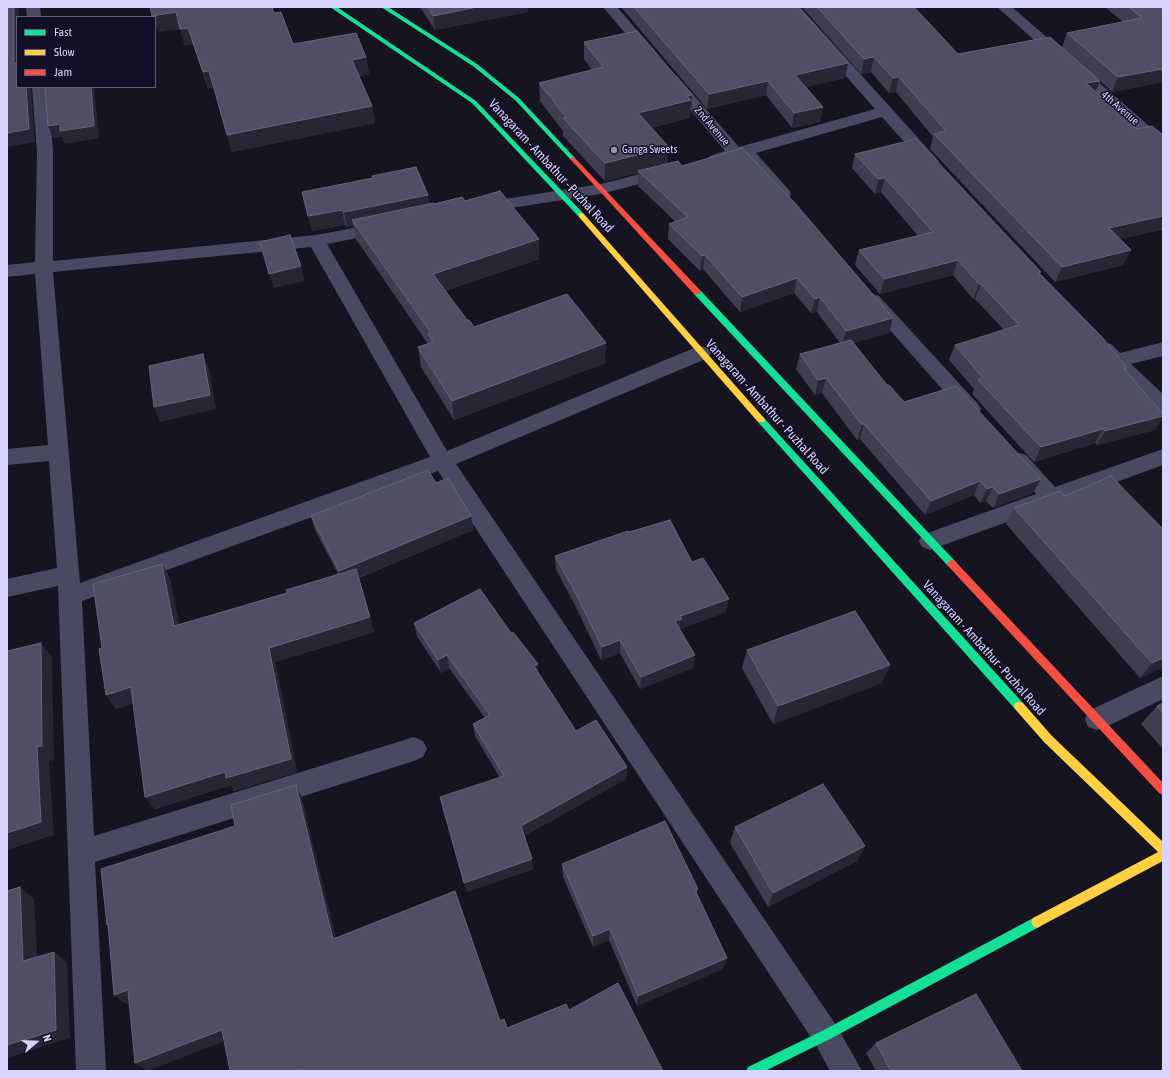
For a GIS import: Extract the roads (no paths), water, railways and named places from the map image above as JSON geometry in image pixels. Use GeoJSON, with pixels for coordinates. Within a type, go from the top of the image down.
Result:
{"type":"FeatureCollection","features":[{"type":"Feature","properties":{"kind":"main road","name":"Vanagaram - Ambathur - Puzhal Road"},"geometry":{"type":"LineString","coordinates":[[333,7],[474,102],[562,195],[700,353],[1048,739],[1163,848]]}},
{"type":"Feature","properties":{"kind":"main road"},"geometry":{"type":"LineString","coordinates":[[384,7],[475,65],[517,99],[1163,790]]}},
{"type":"Feature","properties":{"kind":"main road"},"geometry":{"type":"LineString","coordinates":[[752,1071],[826,1035],[1163,855]]}},
{"type":"Feature","properties":{"kind":"street","name":"2nd Avenue"},"geometry":{"type":"LineString","coordinates":[[610,7],[741,152],[793,206]]}},
{"type":"Feature","properties":{"kind":"street"},"geometry":{"type":"LineString","coordinates":[[792,7],[943,175]]}},
{"type":"Feature","properties":{"kind":"street","name":"4th Avenue"},"geometry":{"type":"LineString","coordinates":[[1004,7],[1163,146]]}},
{"type":"Feature","properties":{"kind":"street"},"geometry":{"type":"LineString","coordinates":[[40,88],[45,152],[44,269],[69,586],[91,1071]]}},
{"type":"Feature","properties":{"kind":"street"},"geometry":{"type":"LineString","coordinates":[[464,210],[601,189],[741,152],[884,111]]}},
{"type":"Feature","properties":{"kind":"street"},"geometry":{"type":"LineString","coordinates":[[7,271],[44,269],[316,241],[409,222]]}},
{"type":"Feature","properties":{"kind":"street"},"geometry":{"type":"LineString","coordinates":[[316,241],[443,461],[826,1035],[847,1071]]}},
{"type":"Feature","properties":{"kind":"street"},"geometry":{"type":"LineString","coordinates":[[860,285],[982,421]]}},
{"type":"Feature","properties":{"kind":"street"},"geometry":{"type":"LineString","coordinates":[[1094,338],[1163,406]]}},
{"type":"Feature","properties":{"kind":"street"},"geometry":{"type":"LineString","coordinates":[[1116,361],[1163,349]]}},
{"type":"Feature","properties":{"kind":"street"},"geometry":{"type":"LineString","coordinates":[[7,588],[69,586],[443,461],[700,353]]}},
{"type":"Feature","properties":{"kind":"street"},"geometry":{"type":"LineString","coordinates":[[1008,450],[1051,497]]}},
{"type":"Feature","properties":{"kind":"street"},"geometry":{"type":"LineString","coordinates":[[7,457],[59,452]]}},
{"type":"Feature","properties":{"kind":"street"},"geometry":{"type":"LineString","coordinates":[[930,541],[1163,457]]}},
{"type":"Feature","properties":{"kind":"street"},"geometry":{"type":"LineString","coordinates":[[1097,719],[1163,687]]}},
{"type":"Feature","properties":{"kind":"street"},"geometry":{"type":"LineString","coordinates":[[81,853],[414,749]]}},
{"type":"Feature","properties":{"kind":"place","name":"Ganga Sweets"},"geometry":{"type":"Point","coordinates":[614,150]}}]}
